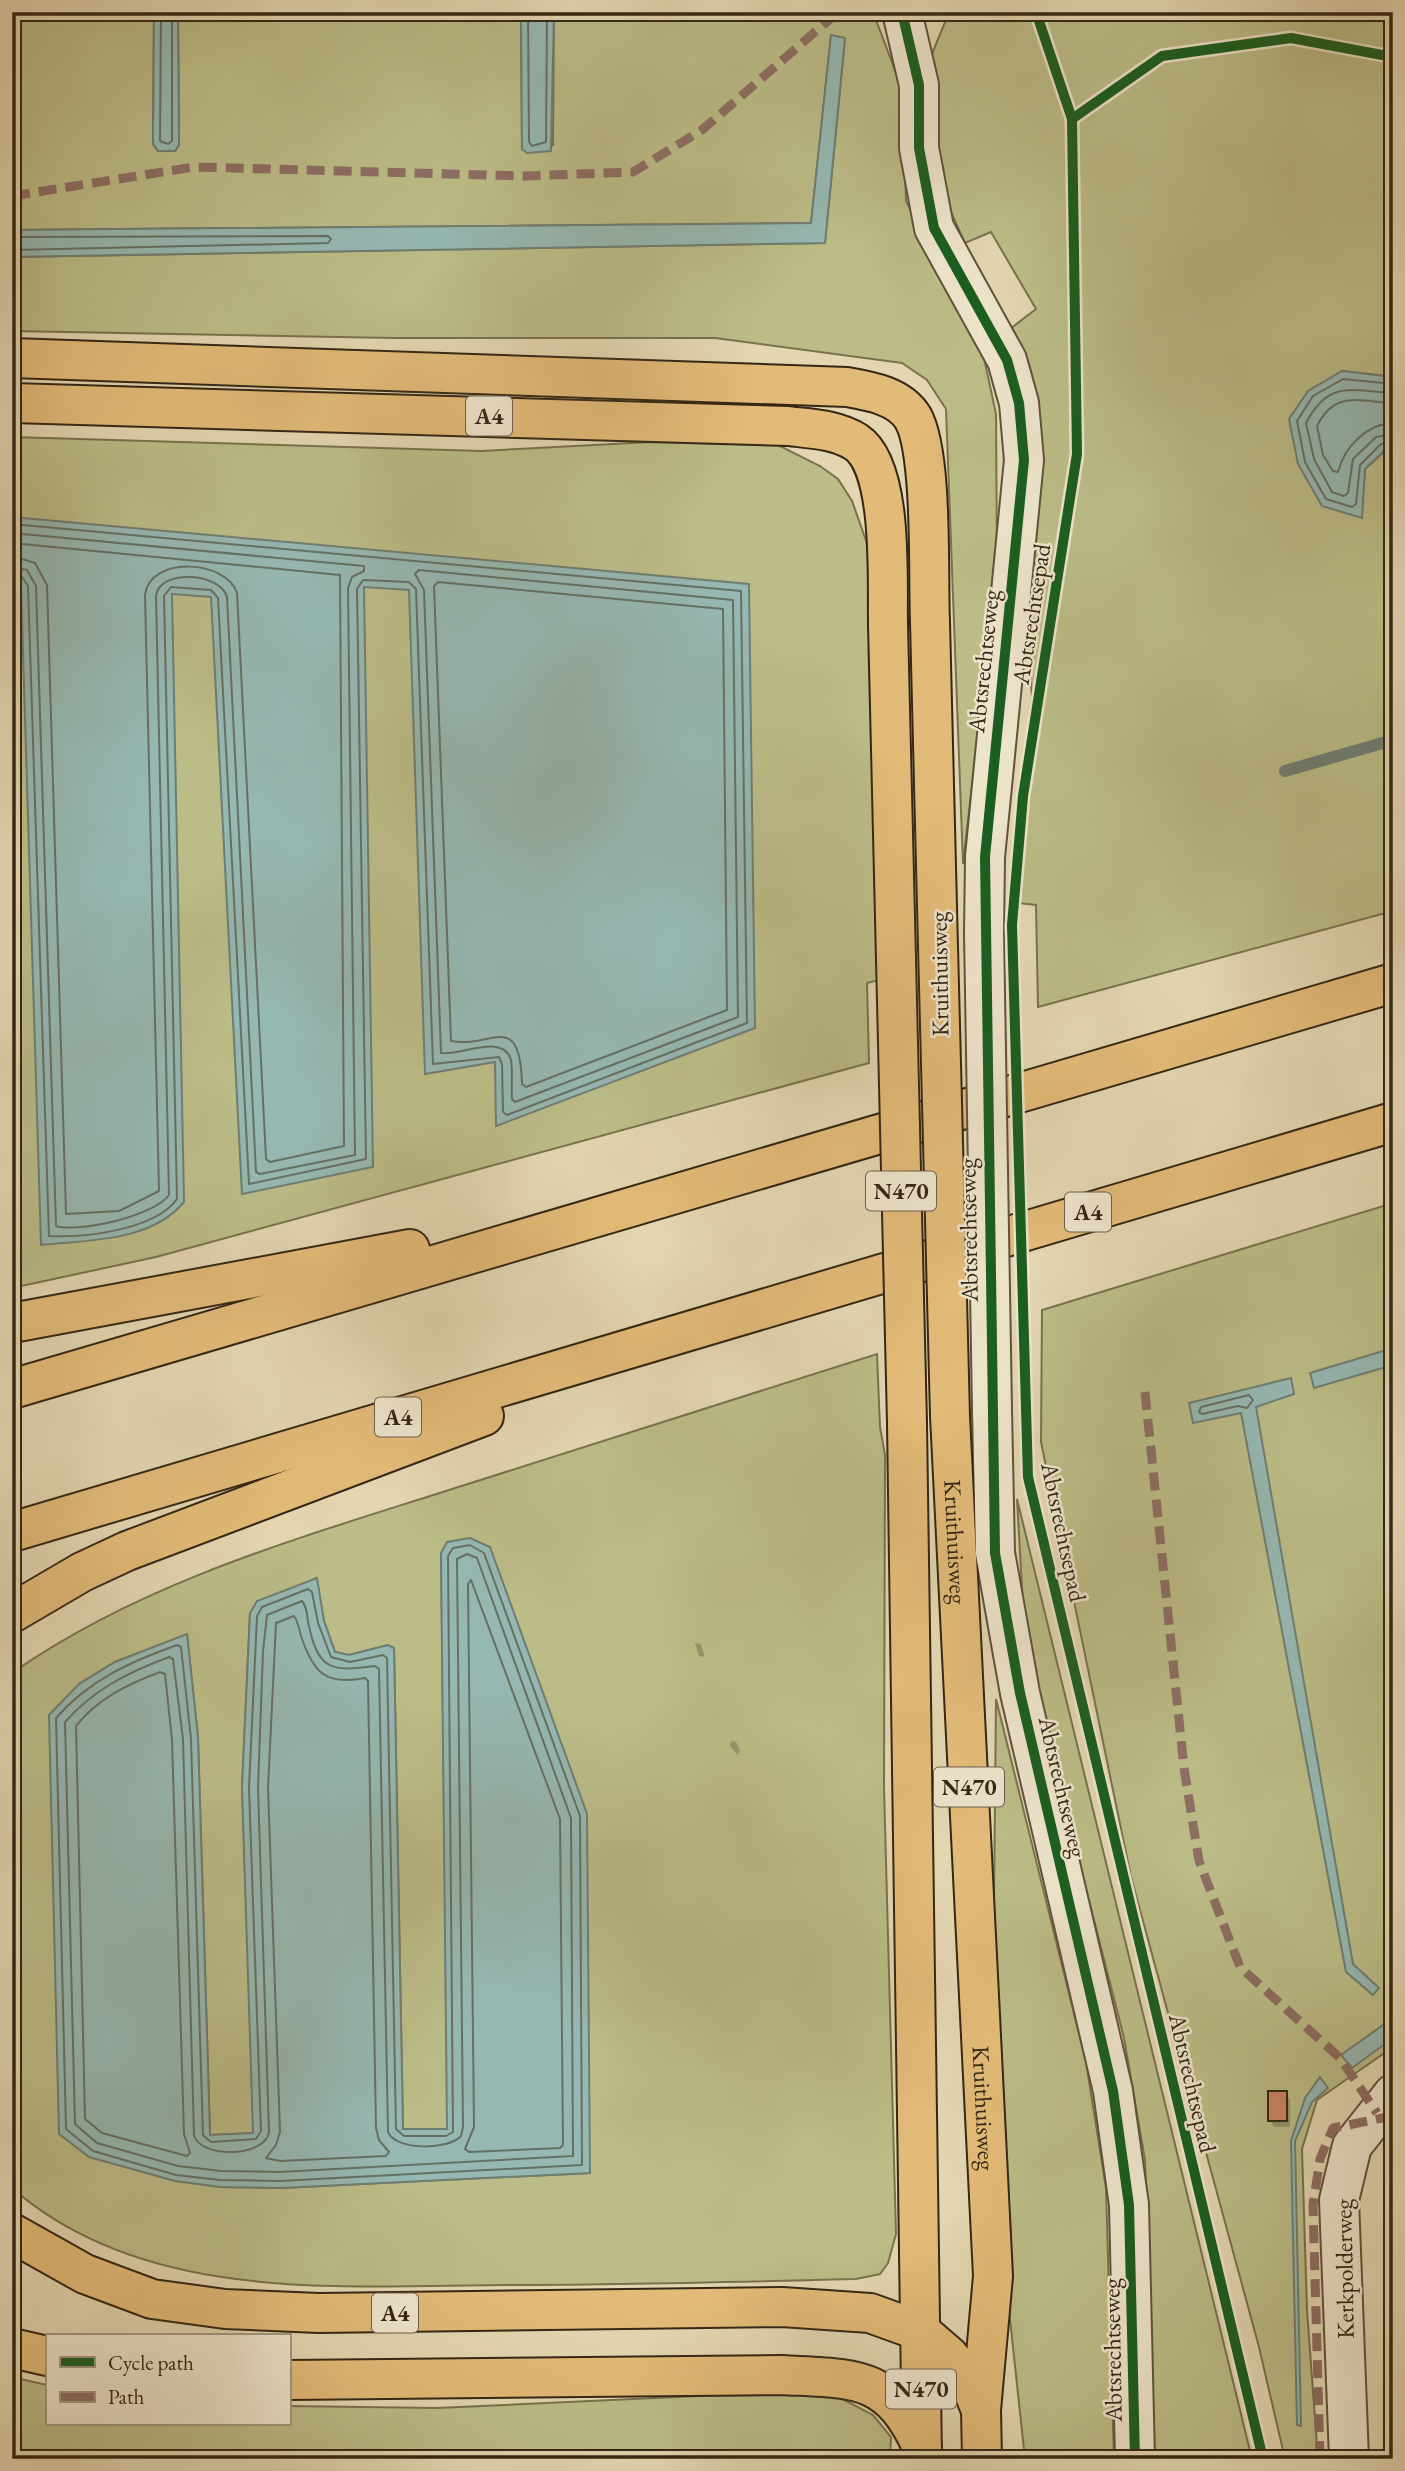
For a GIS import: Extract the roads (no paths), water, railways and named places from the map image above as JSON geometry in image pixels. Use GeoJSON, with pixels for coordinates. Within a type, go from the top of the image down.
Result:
{"type":"FeatureCollection","features":[{"type":"Feature","properties":{"kind":"main road","name":"A4"},"geometry":{"type":"LineString","coordinates":[[12,358],[545,374],[847,387],[874,392],[895,401],[913,418],[923,446],[930,622]]}},
{"type":"Feature","properties":{"kind":"main road","name":"A4"},"geometry":{"type":"LineString","coordinates":[[12,403],[788,426],[832,431],[858,443],[872,461],[878,477],[884,514],[888,624]]}},
{"type":"Feature","properties":{"kind":"main road","name":"Kruithuisweg"},"geometry":{"type":"LineString","coordinates":[[930,622],[950,1416],[993,2276],[981,2410],[982,2459]]}},
{"type":"Feature","properties":{"kind":"main road","name":"Kruithuisweg"},"geometry":{"type":"LineString","coordinates":[[888,624],[907,1423],[922,2453]]}},
{"type":"Feature","properties":{"kind":"main road"},"geometry":{"type":"LineString","coordinates":[[12,1389],[1393,983]]}},
{"type":"Feature","properties":{"kind":"main road","name":"A4"},"geometry":{"type":"LineString","coordinates":[[12,1532],[1393,1122]]}},
{"type":"Feature","properties":{"kind":"main road"},"geometry":{"type":"LineString","coordinates":[[12,1323],[128,1299],[591,1217]]}},
{"type":"Feature","properties":{"kind":"main road","name":"A4"},"geometry":{"type":"LineString","coordinates":[[12,1613],[82,1572],[127,1551],[783,1303]]}},
{"type":"Feature","properties":{"kind":"main road","name":"A4"},"geometry":{"type":"LineString","coordinates":[[12,2232],[85,2274],[152,2299],[225,2309],[319,2313],[782,2307],[870,2313],[920,2331],[949,2356],[969,2381],[981,2410]]}},
{"type":"Feature","properties":{"kind":"main road"},"geometry":{"type":"LineString","coordinates":[[12,2348],[46,2356]]}},
{"type":"Feature","properties":{"kind":"main road"},"geometry":{"type":"LineString","coordinates":[[290,2380],[782,2375],[846,2378],[869,2385],[893,2399],[909,2419],[922,2453]]}},
{"type":"Feature","properties":{"kind":"street","name":"Abtsrechtseweg"},"geometry":{"type":"LineString","coordinates":[[902,12],[919,85],[919,148],[934,229],[1007,360],[1019,403],[1024,460],[985,857],[995,1553],[1020,1693],[1113,2091],[1129,2205],[1135,2459]]}},
{"type":"Feature","properties":{"kind":"street","name":"Kerkpolderweg"},"geometry":{"type":"LineString","coordinates":[[1349,2459],[1339,2200],[1352,2146],[1393,2094]]}},
{"type":"Feature","properties":{"kind":"water"},"geometry":{"type":"Polygon","coordinates":[[[154,12],[178,12],[179,145],[175,151],[158,151],[153,144],[154,12]]]}},
{"type":"Feature","properties":{"kind":"water"},"geometry":{"type":"Polygon","coordinates":[[[521,12],[554,12],[551,151],[527,153],[522,149],[521,12]]]}},
{"type":"Feature","properties":{"kind":"water"},"geometry":{"type":"Polygon","coordinates":[[[831,35],[845,38],[825,243],[12,257],[12,230],[811,223],[831,35]]]}},
{"type":"Feature","properties":{"kind":"water"},"geometry":{"type":"Polygon","coordinates":[[[1342,371],[1393,377],[1393,449],[1385,450],[1365,469],[1362,518],[1322,506],[1298,464],[1289,419],[1308,391],[1342,371]]]}},
{"type":"Feature","properties":{"kind":"water"},"geometry":{"type":"Polygon","coordinates":[[[12,517],[749,584],[755,1028],[496,1126],[495,1062],[425,1074],[409,590],[364,587],[373,1167],[242,1194],[211,597],[172,594],[184,1202],[170,1215],[137,1232],[98,1240],[41,1245],[21,586],[12,582],[12,517]]]}},
{"type":"Feature","properties":{"kind":"water"},"geometry":{"type":"Polygon","coordinates":[[[1393,1348],[1393,1365],[1314,1388],[1310,1373],[1393,1348]]]}},
{"type":"Feature","properties":{"kind":"water"},"geometry":{"type":"Polygon","coordinates":[[[1291,1378],[1294,1394],[1256,1407],[1353,1964],[1379,1988],[1373,1995],[1346,1972],[1241,1413],[1193,1423],[1189,1403],[1291,1378]]]}},
{"type":"Feature","properties":{"kind":"water"},"geometry":{"type":"Polygon","coordinates":[[[470,1538],[490,1547],[587,1814],[590,2173],[280,2188],[220,2187],[175,2181],[89,2157],[59,2134],[49,1715],[79,1684],[115,1662],[187,1634],[198,1738],[210,2135],[253,2133],[242,1788],[250,1613],[257,1601],[317,1578],[324,1621],[335,1652],[349,1655],[388,1645],[394,1648],[403,2129],[447,2129],[441,1553],[447,1542],[470,1538]]]}},
{"type":"Feature","properties":{"kind":"water"},"geometry":{"type":"Polygon","coordinates":[[[1393,2018],[1393,2038],[1352,2068],[1341,2055],[1393,2018]]]}},
{"type":"Feature","properties":{"kind":"water"},"geometry":{"type":"Polygon","coordinates":[[[1320,2077],[1328,2088],[1312,2102],[1295,2141],[1301,2426],[1297,2425],[1291,2141],[1305,2098],[1320,2077]]]}},
{"type":"Feature","properties":{"kind":"waterway"},"geometry":{"type":"LineString","coordinates":[[1285,771],[1393,740]]}}]}
